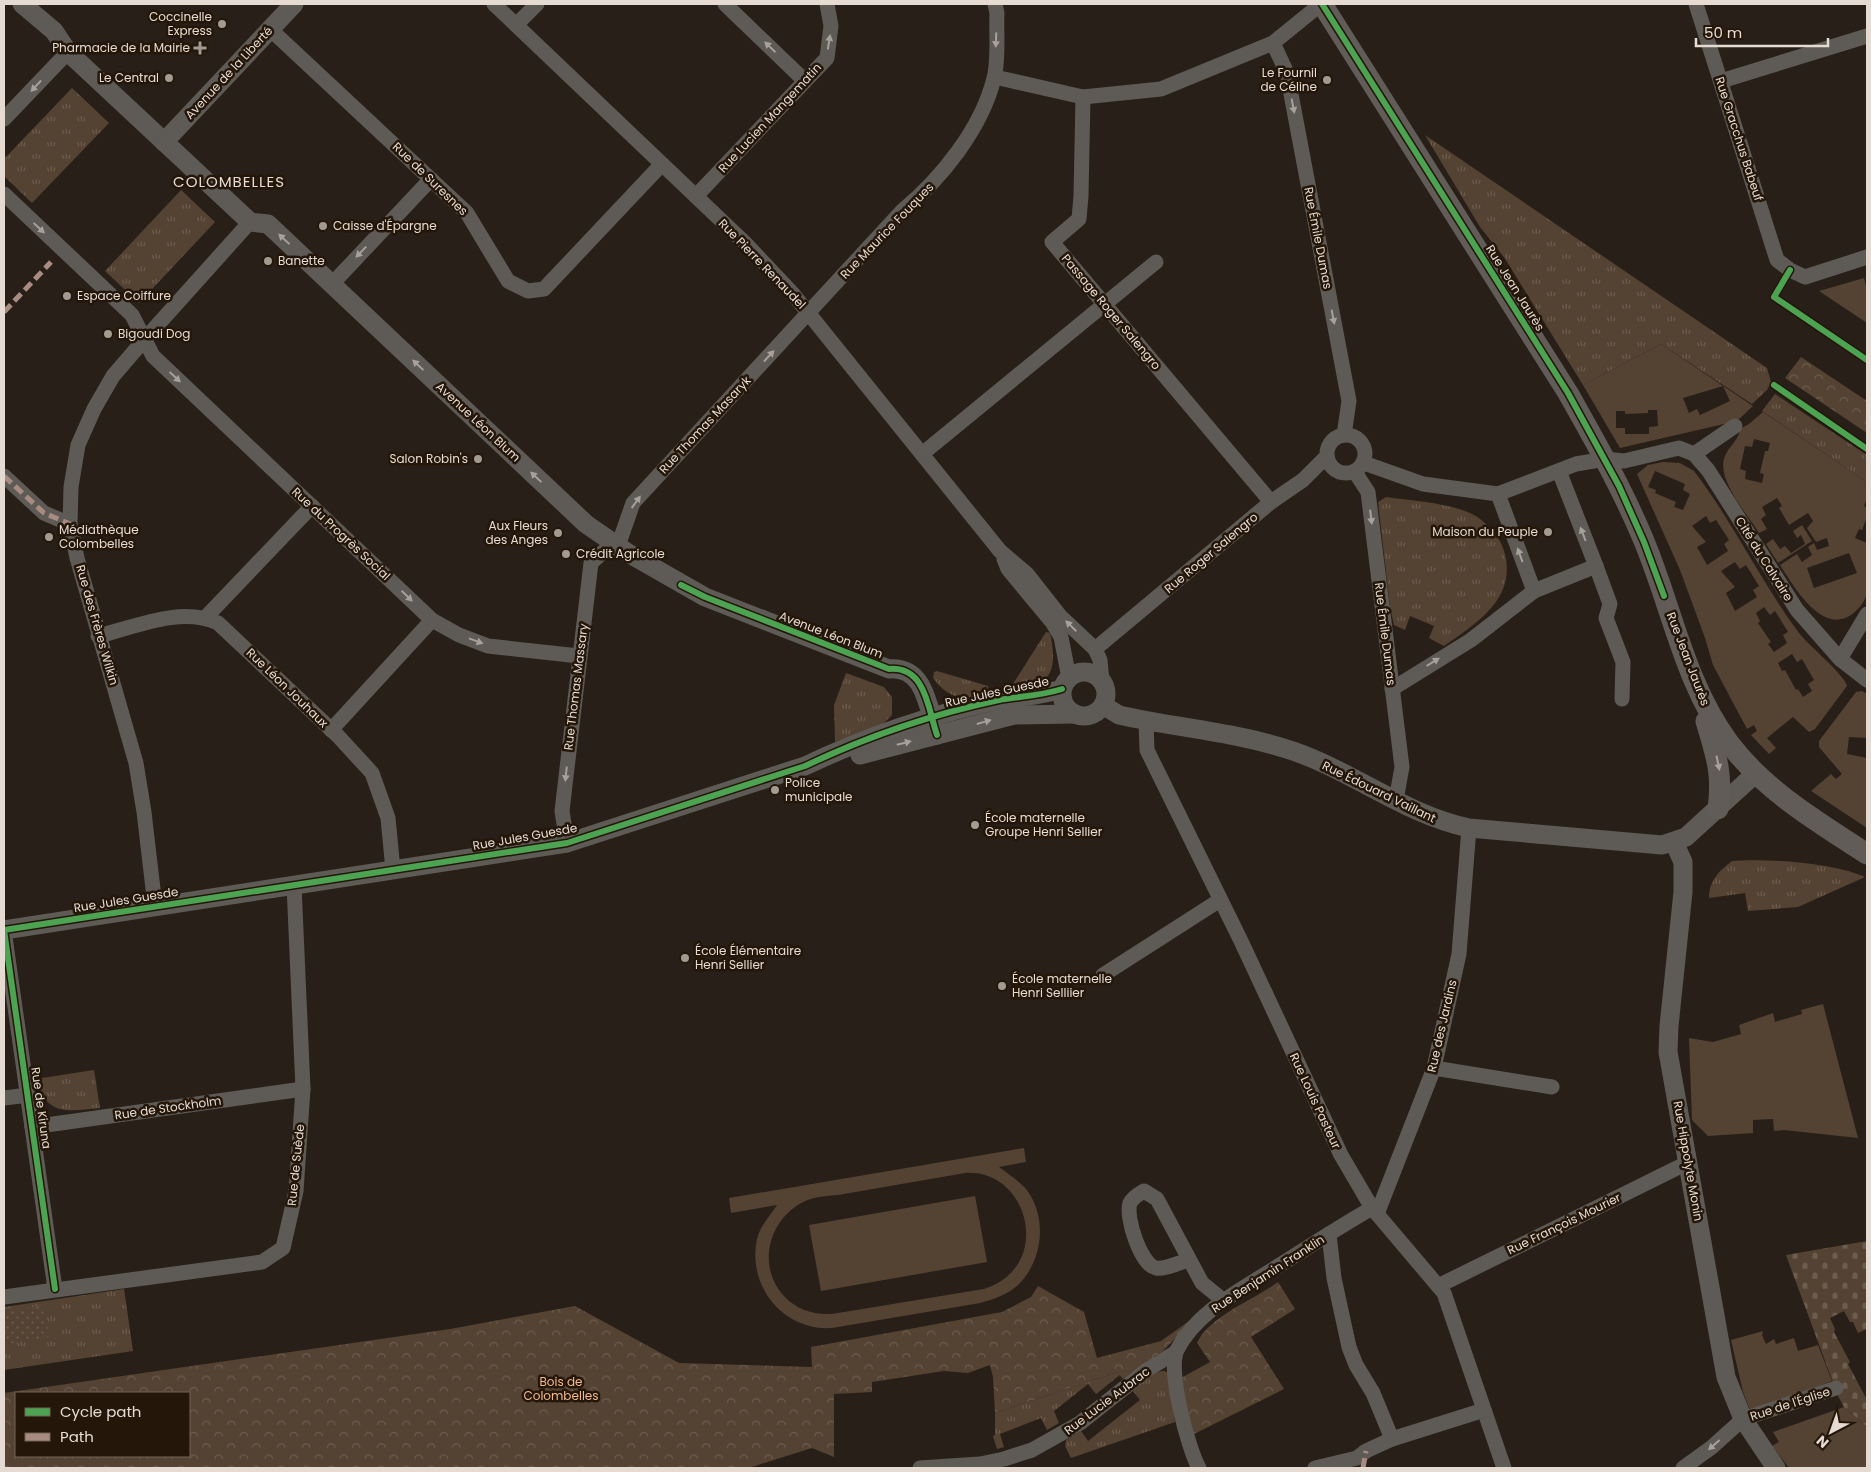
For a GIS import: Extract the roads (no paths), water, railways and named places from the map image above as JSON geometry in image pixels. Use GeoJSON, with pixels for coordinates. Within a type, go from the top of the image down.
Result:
{"type":"FeatureCollection","features":[{"type":"Feature","properties":{"kind":"main road","name":"Rue Jean Jaurès"},"geometry":{"type":"LineString","coordinates":[[1321,4],[1563,385],[1605,459],[1644,542],[1695,683],[1710,714],[1730,744],[1756,773],[1799,810],[1867,854]]}},
{"type":"Feature","properties":{"kind":"main road"},"geometry":{"type":"LineString","coordinates":[[1695,683],[1720,763],[1722,785],[1718,808]]}},
{"type":"Feature","properties":{"kind":"street"},"geometry":{"type":"LineString","coordinates":[[22,4],[54,31],[68,52],[250,222]]}},
{"type":"Feature","properties":{"kind":"street","name":"Avenue de la Liberté"},"geometry":{"type":"LineString","coordinates":[[164,142],[294,4]]}},
{"type":"Feature","properties":{"kind":"street","name":"Rue Pierre Renaudel"},"geometry":{"type":"LineString","coordinates":[[494,4],[746,244],[808,313],[1000,551],[1027,574],[1060,616],[1091,646]]}},
{"type":"Feature","properties":{"kind":"street"},"geometry":{"type":"LineString","coordinates":[[516,25],[537,4]]}},
{"type":"Feature","properties":{"kind":"street"},"geometry":{"type":"LineString","coordinates":[[725,4],[805,81]]}},
{"type":"Feature","properties":{"kind":"street","name":"Rue Lucien Mangematin"},"geometry":{"type":"LineString","coordinates":[[696,196],[827,58],[831,26],[827,4]]}},
{"type":"Feature","properties":{"kind":"street","name":"Rue Maurice Fouques"},"geometry":{"type":"LineString","coordinates":[[808,313],[902,211],[938,177],[973,129],[994,77],[997,13],[995,4]]}},
{"type":"Feature","properties":{"kind":"street"},"geometry":{"type":"LineString","coordinates":[[994,77],[1083,97],[1160,89],[1273,43],[1321,4]]}},
{"type":"Feature","properties":{"kind":"street","name":"Rue Gracchus Babeuf"},"geometry":{"type":"LineString","coordinates":[[1696,4],[1777,260],[1790,270],[1805,277],[1867,257]]}},
{"type":"Feature","properties":{"kind":"street","name":"Rue de Suresnes"},"geometry":{"type":"LineString","coordinates":[[270,28],[467,213],[508,281],[528,291],[544,288],[662,164]]}},
{"type":"Feature","properties":{"kind":"street"},"geometry":{"type":"LineString","coordinates":[[1721,81],[1867,36]]}},
{"type":"Feature","properties":{"kind":"street","name":"Rue Émile Dumas"},"geometry":{"type":"LineString","coordinates":[[1273,43],[1287,72],[1349,401],[1344,435]]}},
{"type":"Feature","properties":{"kind":"street"},"geometry":{"type":"LineString","coordinates":[[4,119],[68,52]]}},
{"type":"Feature","properties":{"kind":"street","name":"Passage Roger Salengro"},"geometry":{"type":"LineString","coordinates":[[1083,97],[1082,196],[1079,219],[1052,242],[1271,502]]}},
{"type":"Feature","properties":{"kind":"street"},"geometry":{"type":"LineString","coordinates":[[332,284],[431,179]]}},
{"type":"Feature","properties":{"kind":"street","name":"Rue du Progrès Social"},"geometry":{"type":"LineString","coordinates":[[4,194],[132,315],[153,356],[432,620],[459,635],[488,646],[579,656]]}},
{"type":"Feature","properties":{"kind":"street","name":"Avenue Léon Blum"},"geometry":{"type":"LineString","coordinates":[[250,222],[268,224],[586,524],[618,546],[705,597],[889,669],[897,668],[912,674],[921,683],[934,726]]}},
{"type":"Feature","properties":{"kind":"street","name":"Rue des Frères Wilkin"},"geometry":{"type":"LineString","coordinates":[[156,906],[136,762],[98,636],[70,524],[71,487],[78,445],[101,394],[144,340],[250,222]]}},
{"type":"Feature","properties":{"kind":"street"},"geometry":{"type":"LineString","coordinates":[[922,454],[1156,262]]}},
{"type":"Feature","properties":{"kind":"street","name":"Rue Thomas Masaryk"},"geometry":{"type":"LineString","coordinates":[[618,546],[633,503],[808,313]]}},
{"type":"Feature","properties":{"kind":"street"},"geometry":{"type":"LineString","coordinates":[[1359,467],[1365,450],[1358,438],[1344,435],[1331,442],[1326,456],[1336,472],[1343,474],[1359,467],[1423,484],[1498,494],[1576,464],[1605,459],[1624,461],[1679,448],[1694,454],[1734,426]]}},
{"type":"Feature","properties":{"kind":"street","name":"Cité du Calvaire"},"geometry":{"type":"LineString","coordinates":[[1694,454],[1708,470],[1797,610],[1840,659],[1867,680]]}},
{"type":"Feature","properties":{"kind":"street","name":"Rue Roger Salengro"},"geometry":{"type":"LineString","coordinates":[[1091,646],[1271,502],[1303,480],[1326,456]]}},
{"type":"Feature","properties":{"kind":"street","name":"Rue Émile Dumas"},"geometry":{"type":"LineString","coordinates":[[1359,467],[1368,492],[1402,767],[1396,800]]}},
{"type":"Feature","properties":{"kind":"street"},"geometry":{"type":"LineString","coordinates":[[1559,471],[1610,604],[1606,618],[1623,662],[1622,699]]}},
{"type":"Feature","properties":{"kind":"street"},"geometry":{"type":"LineString","coordinates":[[4,476],[44,512],[70,524]]}},
{"type":"Feature","properties":{"kind":"street"},"geometry":{"type":"LineString","coordinates":[[1498,494],[1534,591]]}},
{"type":"Feature","properties":{"kind":"street"},"geometry":{"type":"LineString","coordinates":[[98,636],[178,616],[206,617],[312,506]]}},
{"type":"Feature","properties":{"kind":"street","name":"Rue Thomas Massary"},"geometry":{"type":"LineString","coordinates":[[567,842],[562,811],[591,563],[603,552],[618,546]]}},
{"type":"Feature","properties":{"kind":"street","name":"Rue Pierre Renaudel"},"geometry":{"type":"LineString","coordinates":[[1000,551],[1008,569],[1052,622],[1061,637],[1065,657],[1066,683]]}},
{"type":"Feature","properties":{"kind":"street"},"geometry":{"type":"LineString","coordinates":[[1392,688],[1471,640],[1534,591],[1596,566]]}},
{"type":"Feature","properties":{"kind":"street"},"geometry":{"type":"LineString","coordinates":[[1840,659],[1867,614]]}},
{"type":"Feature","properties":{"kind":"street","name":"Rue Léon Jouhaux"},"geometry":{"type":"LineString","coordinates":[[206,617],[218,623],[331,730],[372,773],[388,818],[393,870]]}},
{"type":"Feature","properties":{"kind":"street"},"geometry":{"type":"LineString","coordinates":[[331,730],[432,620]]}},
{"type":"Feature","properties":{"kind":"street"},"geometry":{"type":"LineString","coordinates":[[1065,657],[1091,646],[1100,660],[1102,681],[1106,693],[1103,705],[1091,715],[1075,714],[1067,708],[1063,698],[1066,683],[1076,673],[1086,672],[1095,674],[1102,681]]}},
{"type":"Feature","properties":{"kind":"street","name":"Rue Jules Guesde"},"geometry":{"type":"LineString","coordinates":[[4,930],[567,842],[805,766],[830,762],[934,726],[1001,700],[1041,696],[1066,683]]}},
{"type":"Feature","properties":{"kind":"street","name":"Rue Édouard Vaillant"},"geometry":{"type":"LineString","coordinates":[[1103,705],[1118,715],[1247,740],[1292,751],[1343,772],[1437,820],[1470,828],[1648,845],[1674,842],[1686,837],[1756,773]]}},
{"type":"Feature","properties":{"kind":"street","name":"Rue Jules Guesde"},"geometry":{"type":"LineString","coordinates":[[934,726],[1014,715],[1075,714]]}},
{"type":"Feature","properties":{"kind":"street","name":"Rue Louis Pasteur"},"geometry":{"type":"LineString","coordinates":[[1146,721],[1147,750],[1341,1155],[1375,1211],[1444,1293],[1504,1468]]}},
{"type":"Feature","properties":{"kind":"street","name":"Rue des Jardins"},"geometry":{"type":"LineString","coordinates":[[1375,1211],[1434,1068],[1459,954],[1470,828]]}},
{"type":"Feature","properties":{"kind":"street","name":"Rue Hippolyte Monin"},"geometry":{"type":"LineString","coordinates":[[1674,842],[1683,862],[1683,892],[1668,1052],[1726,1377],[1743,1419],[1776,1468]]}},
{"type":"Feature","properties":{"kind":"street","name":"Rue de Suède"},"geometry":{"type":"LineString","coordinates":[[4,1297],[262,1262],[283,1248],[296,1192],[303,1089],[294,885]]}},
{"type":"Feature","properties":{"kind":"street"},"geometry":{"type":"LineString","coordinates":[[1103,975],[1220,900]]}},
{"type":"Feature","properties":{"kind":"street","name":"Rue de Kiruna"},"geometry":{"type":"LineString","coordinates":[[4,930],[55,1289]]}},
{"type":"Feature","properties":{"kind":"street"},"geometry":{"type":"LineString","coordinates":[[1434,1068],[1552,1088]]}},
{"type":"Feature","properties":{"kind":"street","name":"Rue de Stockholm"},"geometry":{"type":"LineString","coordinates":[[32,1127],[303,1089]]}},
{"type":"Feature","properties":{"kind":"street"},"geometry":{"type":"LineString","coordinates":[[4,1098],[28,1095]]}},
{"type":"Feature","properties":{"kind":"street","name":"Rue François Mourier"},"geometry":{"type":"LineString","coordinates":[[1438,1286],[1689,1162]]}},
{"type":"Feature","properties":{"kind":"street"},"geometry":{"type":"LineString","coordinates":[[1189,1260],[1158,1269],[1149,1265],[1141,1254],[1130,1220],[1130,1204],[1134,1197],[1144,1191],[1157,1198],[1202,1283],[1224,1301]]}},
{"type":"Feature","properties":{"kind":"street","name":"Rue Benjamin Franklin"},"geometry":{"type":"LineString","coordinates":[[1176,1352],[1191,1330],[1224,1301],[1329,1234],[1375,1211]]}},
{"type":"Feature","properties":{"kind":"street"},"geometry":{"type":"LineString","coordinates":[[1329,1234],[1334,1278],[1349,1347],[1356,1365],[1373,1392],[1392,1439]]}},
{"type":"Feature","properties":{"kind":"street"},"geometry":{"type":"LineString","coordinates":[[1176,1352],[1176,1381],[1183,1425],[1199,1468]]}},
{"type":"Feature","properties":{"kind":"street","name":"Rue Lucie Aubrac"},"geometry":{"type":"LineString","coordinates":[[920,1468],[980,1464],[1032,1450],[1054,1440],[1080,1423],[1147,1370],[1176,1352]]}},
{"type":"Feature","properties":{"kind":"street","name":"Rue de l'Église"},"geometry":{"type":"LineString","coordinates":[[1743,1419],[1836,1388]]}},
{"type":"Feature","properties":{"kind":"street"},"geometry":{"type":"LineString","coordinates":[[1315,1468],[1358,1458],[1366,1451],[1392,1439],[1484,1410]]}},
{"type":"Feature","properties":{"kind":"street"},"geometry":{"type":"LineString","coordinates":[[1683,1468],[1712,1447],[1743,1419]]}},
{"type":"Feature","properties":{"kind":"place","name":"Coccinelle Express"},"geometry":{"type":"Point","coordinates":[222,24]}},
{"type":"Feature","properties":{"kind":"place","name":"Pharmacie de la Mairie"},"geometry":{"type":"Point","coordinates":[200,48]}},
{"type":"Feature","properties":{"kind":"place","name":"Le Central"},"geometry":{"type":"Point","coordinates":[169,78]}},
{"type":"Feature","properties":{"kind":"place","name":"Le Fournil de Céline"},"geometry":{"type":"Point","coordinates":[1327,80]}},
{"type":"Feature","properties":{"kind":"place","name":"Caisse d'Épargne"},"geometry":{"type":"Point","coordinates":[323,226]}},
{"type":"Feature","properties":{"kind":"place","name":"Banette"},"geometry":{"type":"Point","coordinates":[268,261]}},
{"type":"Feature","properties":{"kind":"place","name":"Espace Coiffure"},"geometry":{"type":"Point","coordinates":[67,296]}},
{"type":"Feature","properties":{"kind":"place","name":"Bigoudi Dog"},"geometry":{"type":"Point","coordinates":[108,334]}},
{"type":"Feature","properties":{"kind":"place","name":"Salon Robin's"},"geometry":{"type":"Point","coordinates":[478,459]}},
{"type":"Feature","properties":{"kind":"place","name":"Maison du Peuple"},"geometry":{"type":"Point","coordinates":[1548,532]}},
{"type":"Feature","properties":{"kind":"place","name":"Aux Fleurs des Anges"},"geometry":{"type":"Point","coordinates":[558,533]}},
{"type":"Feature","properties":{"kind":"place","name":"Médiathèque Colombelles"},"geometry":{"type":"Point","coordinates":[49,537]}},
{"type":"Feature","properties":{"kind":"place","name":"Crédit Agricole"},"geometry":{"type":"Point","coordinates":[566,554]}},
{"type":"Feature","properties":{"kind":"place","name":"Police municipale"},"geometry":{"type":"Point","coordinates":[775,790]}},
{"type":"Feature","properties":{"kind":"place","name":"École maternelle Groupe Henri Sellier"},"geometry":{"type":"Point","coordinates":[975,825]}},
{"type":"Feature","properties":{"kind":"place","name":"École Élémentaire Henri Sellier"},"geometry":{"type":"Point","coordinates":[685,958]}},
{"type":"Feature","properties":{"kind":"place","name":"École maternelle Henri Selliier"},"geometry":{"type":"Point","coordinates":[1002,986]}},
{"type":"Feature","properties":{"kind":"district","name":"COLOMBELLES"},"geometry":{"type":"Point","coordinates":[229,182]}},
{"type":"Feature","properties":{"kind":"park label","name":"Bois de Colombelles"},"geometry":{"type":"Point","coordinates":[561,1389]}}]}
